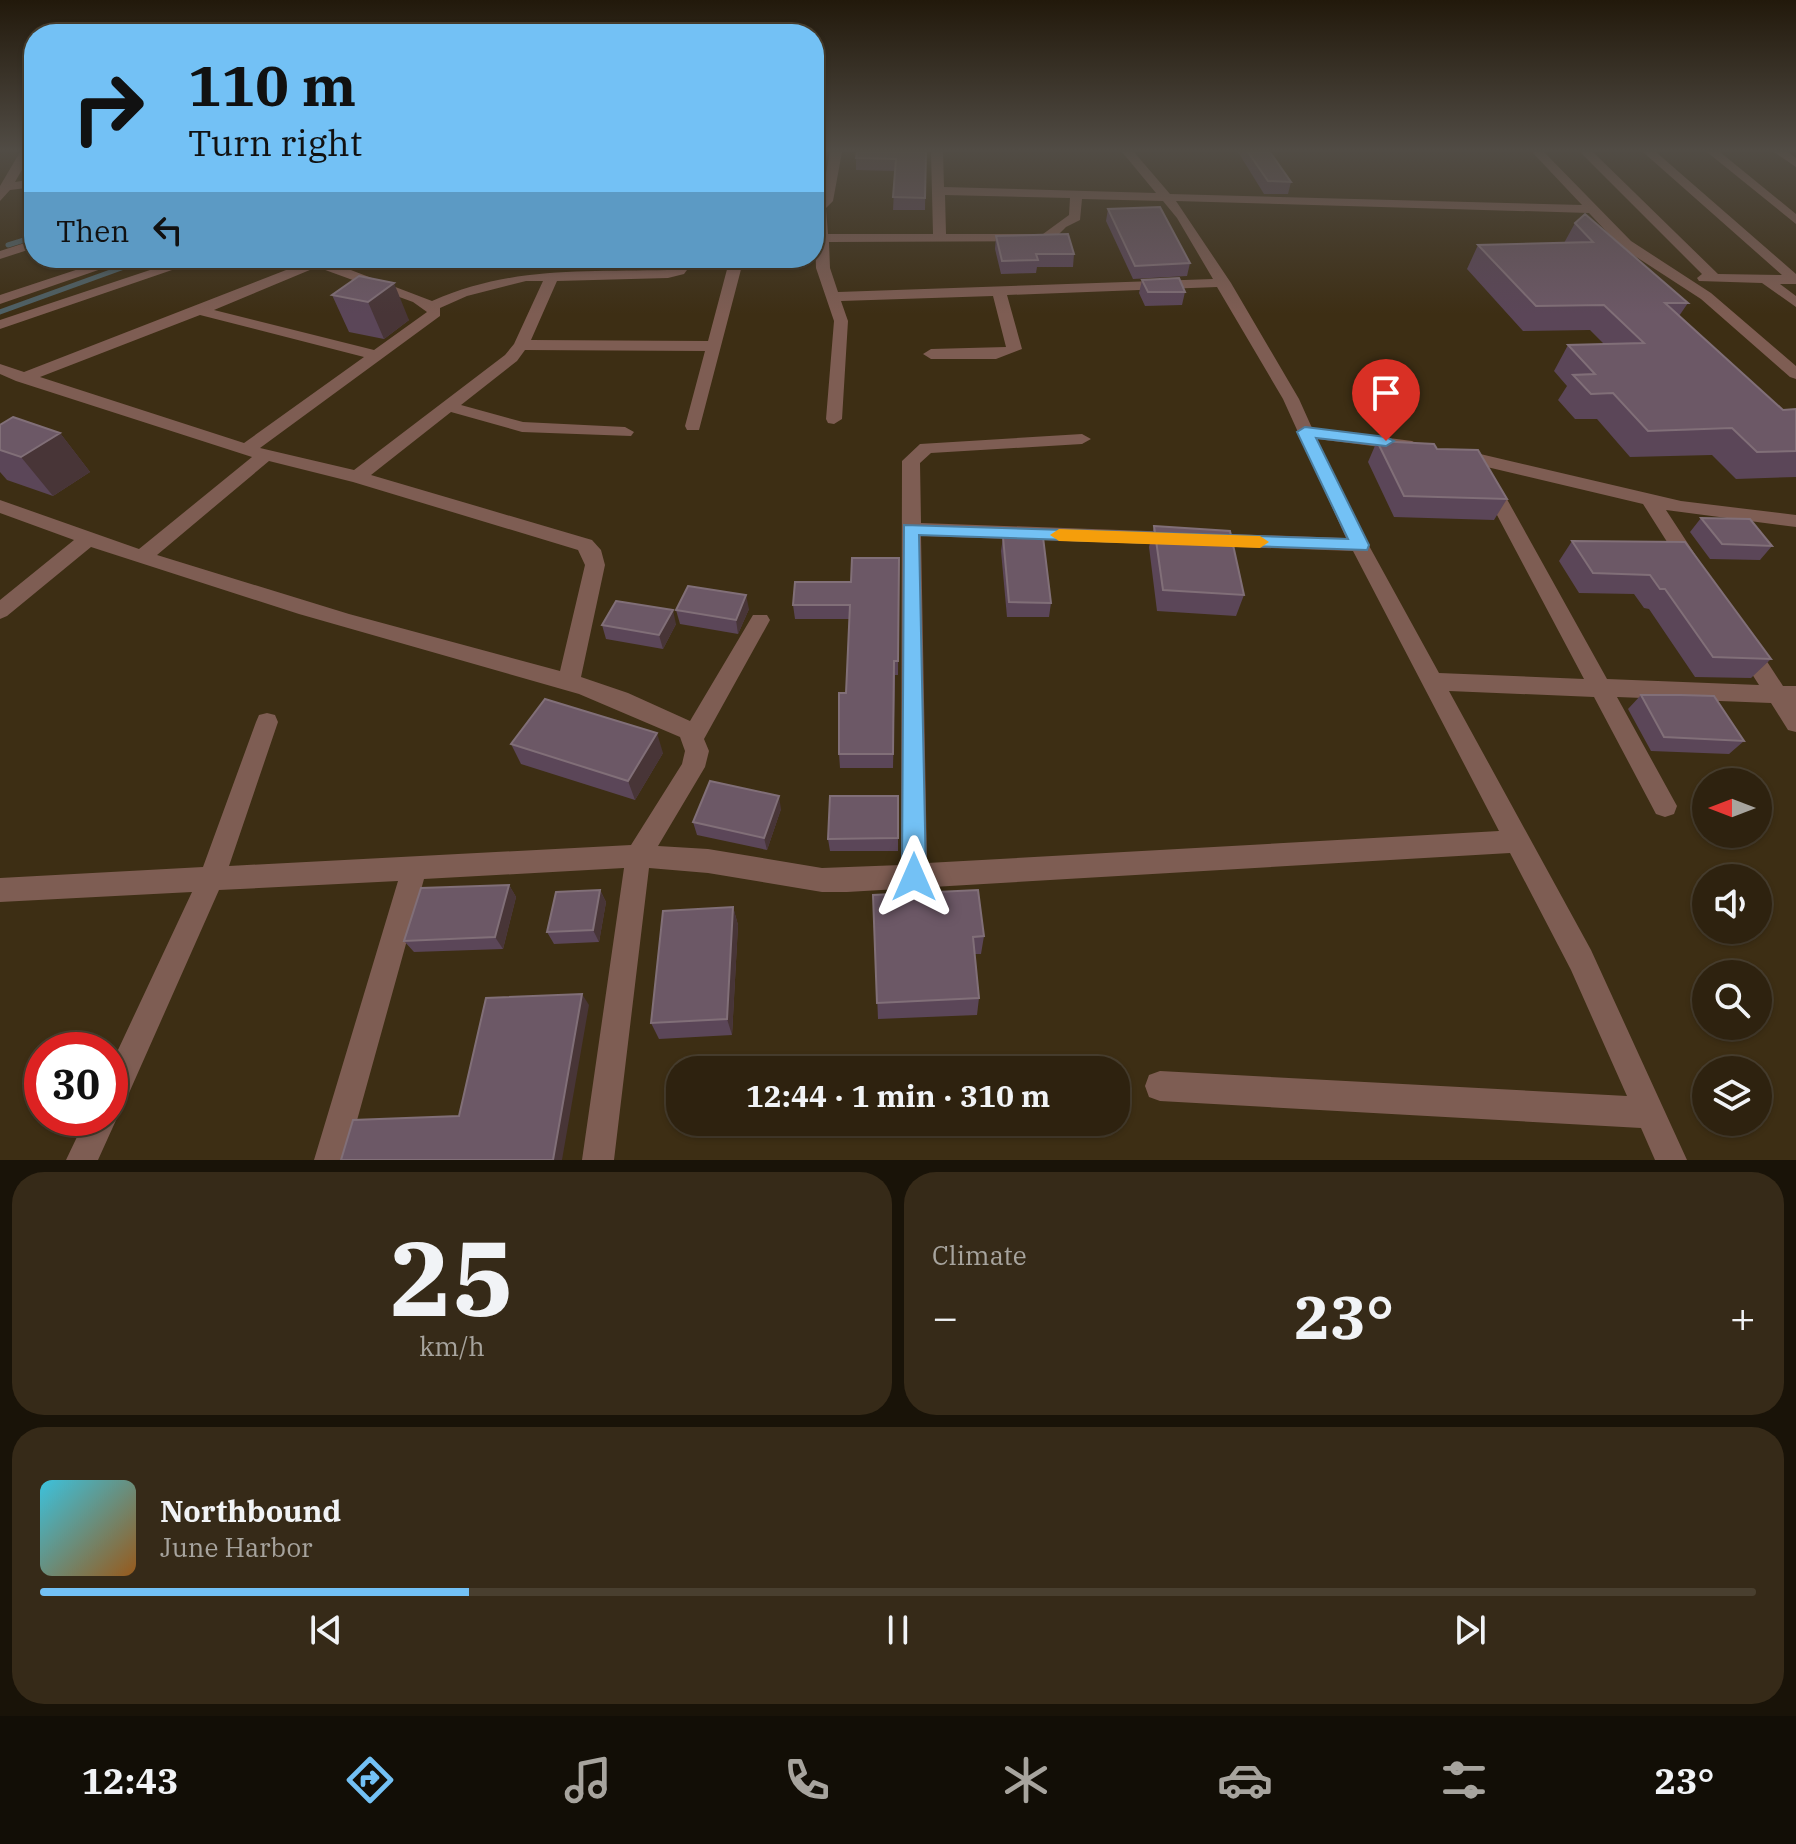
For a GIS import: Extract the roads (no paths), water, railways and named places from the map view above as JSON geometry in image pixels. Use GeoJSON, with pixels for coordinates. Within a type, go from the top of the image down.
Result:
{"type":"FeatureCollection","features":[{"type":"Feature","properties":{"kind":"street"},"geometry":{"type":"LineString","coordinates":[[940,206],[940,238]]}},
{"type":"Feature","properties":{"kind":"street"},"geometry":{"type":"LineString","coordinates":[[824,238],[1047,238],[1077,214],[1077,206]]}},
{"type":"Feature","properties":{"kind":"street"},"geometry":{"type":"LineString","coordinates":[[1173,206],[1224,283],[1291,399],[1360,545],[1581,960],[1671,1160]]}},
{"type":"Feature","properties":{"kind":"street"},"geometry":{"type":"LineString","coordinates":[[1490,206],[1592,209]]}},
{"type":"Feature","properties":{"kind":"street"},"geometry":{"type":"LineString","coordinates":[[1589,206],[1641,257],[1706,296],[1796,374]]}},
{"type":"Feature","properties":{"kind":"street"},"geometry":{"type":"LineString","coordinates":[[1641,206],[1714,278]]}},
{"type":"Feature","properties":{"kind":"street"},"geometry":{"type":"LineString","coordinates":[[1711,206],[1795,280]]}},
{"type":"Feature","properties":{"kind":"street"},"geometry":{"type":"LineString","coordinates":[[1779,206],[1796,220]]}},
{"type":"Feature","properties":{"kind":"street"},"geometry":{"type":"LineString","coordinates":[[0,255],[24,247]]}},
{"type":"Feature","properties":{"kind":"street"},"geometry":{"type":"LineString","coordinates":[[0,300],[96,268]]}},
{"type":"Feature","properties":{"kind":"street"},"geometry":{"type":"LineString","coordinates":[[0,325],[170,268]]}},
{"type":"Feature","properties":{"kind":"street"},"geometry":{"type":"LineString","coordinates":[[22,378],[200,311],[294,268]]}},
{"type":"Feature","properties":{"kind":"street"},"geometry":{"type":"LineString","coordinates":[[332,268],[432,306],[488,286],[553,274],[668,274],[681,268]]}},
{"type":"Feature","properties":{"kind":"street"},"geometry":{"type":"LineString","coordinates":[[693,426],[734,268]]}},
{"type":"Feature","properties":{"kind":"street"},"geometry":{"type":"LineString","coordinates":[[823,268],[841,321],[834,419]]}},
{"type":"Feature","properties":{"kind":"street"},"geometry":{"type":"LineString","coordinates":[[357,477],[511,358],[521,345],[553,274]]}},
{"type":"Feature","properties":{"kind":"street"},"geometry":{"type":"LineString","coordinates":[[1676,277],[1795,280]]}},
{"type":"Feature","properties":{"kind":"street"},"geometry":{"type":"LineString","coordinates":[[1766,280],[1796,303]]}},
{"type":"Feature","properties":{"kind":"street"},"geometry":{"type":"LineString","coordinates":[[832,297],[1224,283]]}},
{"type":"Feature","properties":{"kind":"street"},"geometry":{"type":"LineString","coordinates":[[931,354],[996,354],[1014,349],[999,292]]}},
{"type":"Feature","properties":{"kind":"street"},"geometry":{"type":"LineString","coordinates":[[246,450],[425,323],[435,313],[432,306]]}},
{"type":"Feature","properties":{"kind":"street"},"geometry":{"type":"LineString","coordinates":[[200,311],[378,356]]}},
{"type":"Feature","properties":{"kind":"street"},"geometry":{"type":"LineString","coordinates":[[521,345],[714,346]]}},
{"type":"Feature","properties":{"kind":"street"},"geometry":{"type":"LineString","coordinates":[[0,369],[246,450],[357,477],[573,541],[591,550],[593,579],[568,684]]}},
{"type":"Feature","properties":{"kind":"street"},"geometry":{"type":"LineString","coordinates":[[448,406],[522,427],[625,432]]}},
{"type":"Feature","properties":{"kind":"street"},"geometry":{"type":"LineString","coordinates":[[1305,432],[1476,458],[1650,500],[1796,521]]}},
{"type":"Feature","properties":{"kind":"street"},"geometry":{"type":"LineString","coordinates":[[914,877],[909,469],[917,454],[926,448],[1082,439]]}},
{"type":"Feature","properties":{"kind":"street"},"geometry":{"type":"LineString","coordinates":[[142,557],[265,455]]}},
{"type":"Feature","properties":{"kind":"street"},"geometry":{"type":"LineString","coordinates":[[1476,458],[1665,806]]}},
{"type":"Feature","properties":{"kind":"street"},"geometry":{"type":"LineString","coordinates":[[1650,500],[1700,578]]}},
{"type":"Feature","properties":{"kind":"street"},"geometry":{"type":"LineString","coordinates":[[0,506],[259,596],[568,684],[661,717],[693,737]]}},
{"type":"Feature","properties":{"kind":"street"},"geometry":{"type":"LineString","coordinates":[[910,529],[1360,545]]}},
{"type":"Feature","properties":{"kind":"street"},"geometry":{"type":"LineString","coordinates":[[0,611],[88,539]]}},
{"type":"Feature","properties":{"kind":"street"},"geometry":{"type":"LineString","coordinates":[[598,1160],[638,856],[688,777],[696,758],[693,737],[760,620]]}},
{"type":"Feature","properties":{"kind":"street"},"geometry":{"type":"LineString","coordinates":[[1733,629],[1786,694],[1796,723]]}},
{"type":"Feature","properties":{"kind":"street"},"geometry":{"type":"LineString","coordinates":[[1435,682],[1786,694]]}},
{"type":"Feature","properties":{"kind":"street"},"geometry":{"type":"LineString","coordinates":[[128,1061],[212,878],[267,722]]}},
{"type":"Feature","properties":{"kind":"street"},"geometry":{"type":"LineString","coordinates":[[0,890],[638,856],[708,861],[822,880],[1519,841]]}},
{"type":"Feature","properties":{"kind":"street"},"geometry":{"type":"LineString","coordinates":[[330,1160],[415,866]]}},
{"type":"Feature","properties":{"kind":"street"},"geometry":{"type":"LineString","coordinates":[[1160,1086],[1652,1113]]}},
{"type":"Feature","properties":{"kind":"street"},"geometry":{"type":"LineString","coordinates":[[82,1160],[93,1136]]}},
{"type":"Feature","properties":{"kind":"waterway"},"geometry":{"type":"LineString","coordinates":[[8,245],[24,240]]}},
{"type":"Feature","properties":{"kind":"waterway"},"geometry":{"type":"LineString","coordinates":[[0,312],[121,268]]}}]}
